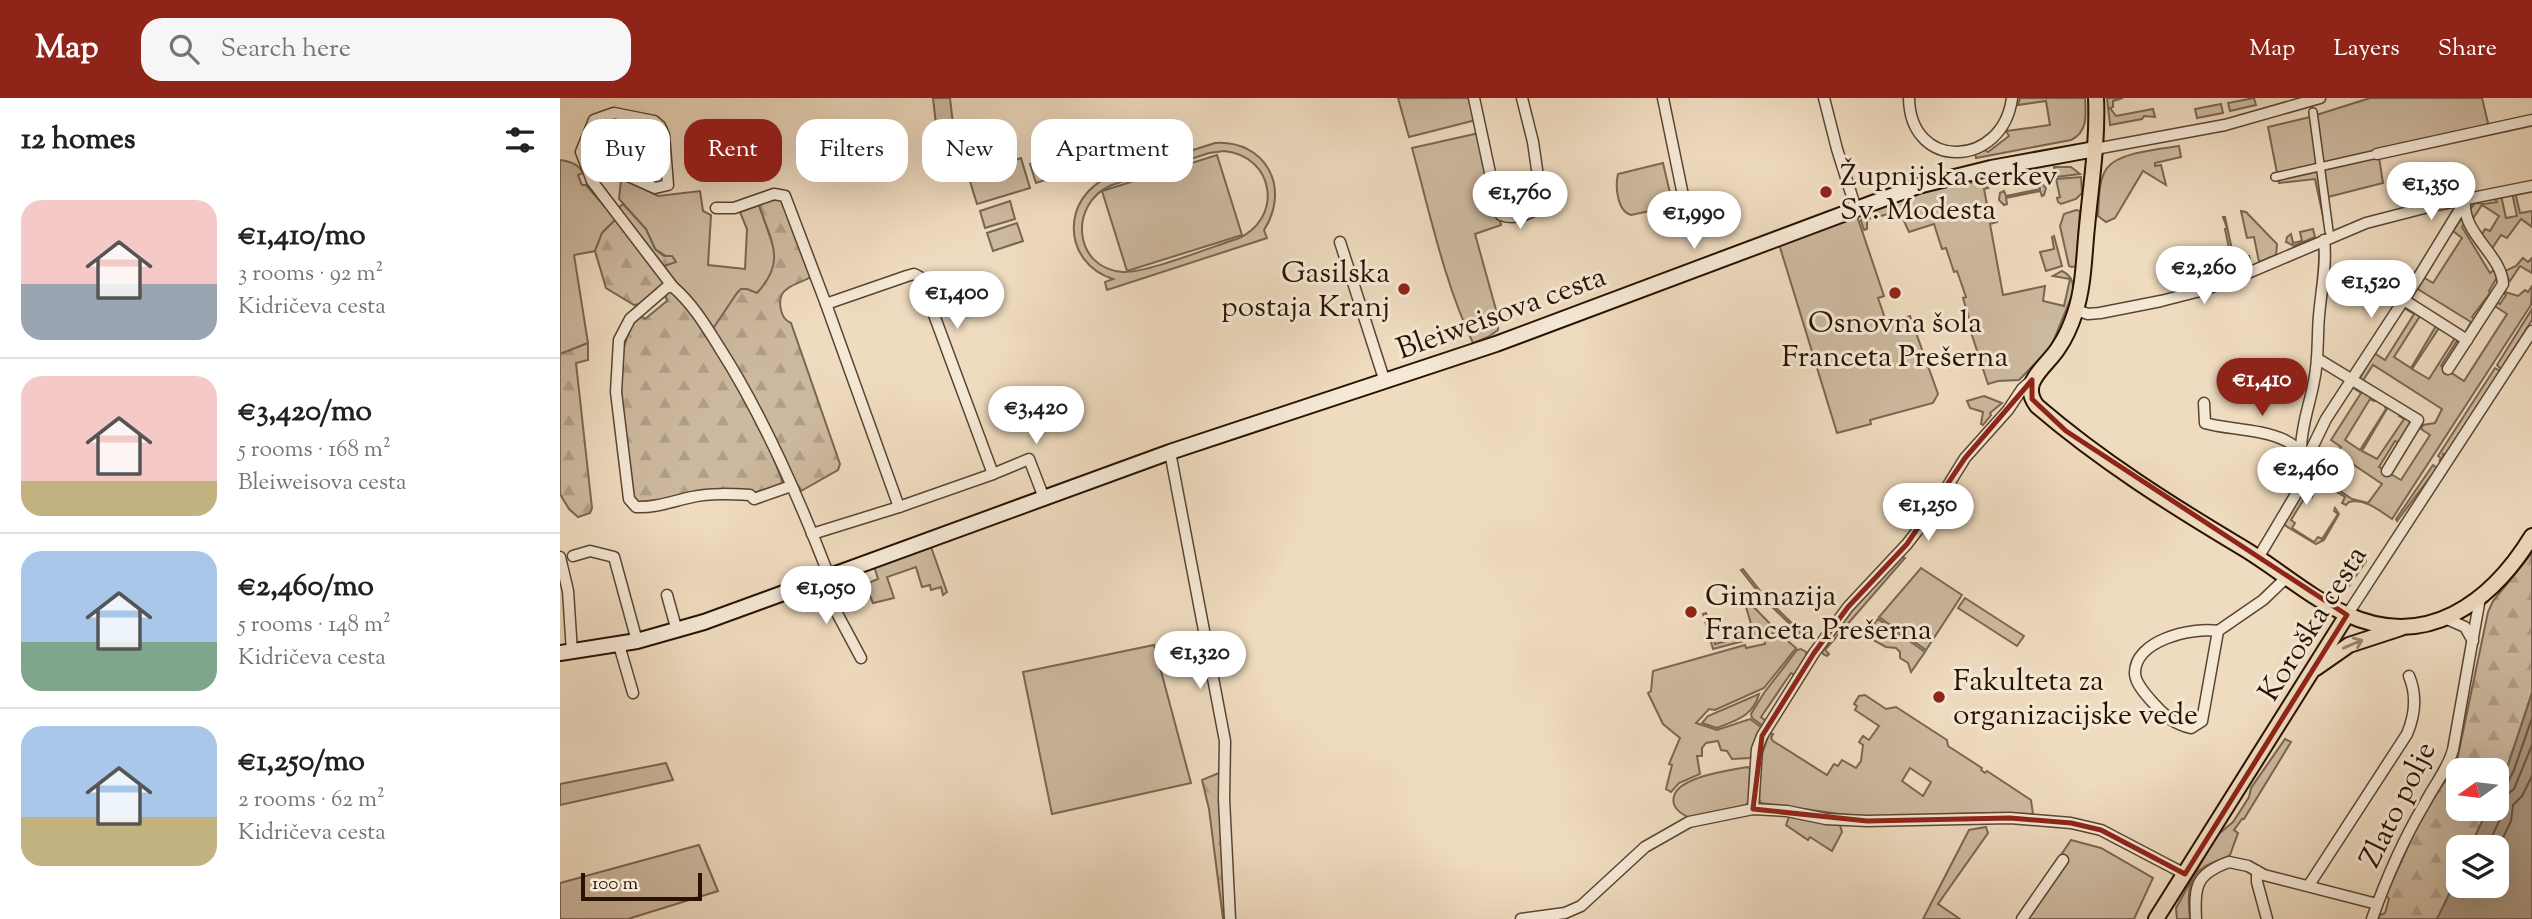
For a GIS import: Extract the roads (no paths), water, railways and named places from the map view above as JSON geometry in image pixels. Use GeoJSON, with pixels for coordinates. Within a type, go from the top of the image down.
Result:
{"type":"FeatureCollection","features":[{"type":"Feature","properties":{"kind":"main road"},"geometry":{"type":"LineString","coordinates":[[2096,98],[2097,129],[2080,293],[2076,310],[2058,350],[2032,380],[2032,399],[2066,431],[2133,480],[2347,615],[2387,626],[2403,627],[2447,619],[2480,598],[2512,564],[2532,536]]}},
{"type":"Feature","properties":{"kind":"main road","name":"Bleiweisova cesta"},"geometry":{"type":"LineString","coordinates":[[566,653],[619,645],[677,631],[1170,452],[1496,344],[1856,209],[1958,175],[2095,149]]}},
{"type":"Feature","properties":{"kind":"main road","name":"Koroška cesta"},"geometry":{"type":"LineString","coordinates":[[2157,919],[2347,615]]}},
{"type":"Feature","properties":{"kind":"main road"},"geometry":{"type":"LineString","coordinates":[[2310,673],[2348,645],[2403,627]]}},
{"type":"Feature","properties":{"kind":"street"},"geometry":{"type":"LineString","coordinates":[[1474,98],[1498,210],[1501,215],[1510,218],[1535,211],[1542,204],[1533,142],[1522,98]]}},
{"type":"Feature","properties":{"kind":"street"},"geometry":{"type":"LineString","coordinates":[[1663,98],[1685,205]]}},
{"type":"Feature","properties":{"kind":"street"},"geometry":{"type":"LineString","coordinates":[[1824,98],[1856,209]]}},
{"type":"Feature","properties":{"kind":"street"},"geometry":{"type":"LineString","coordinates":[[1909,98],[1909,112],[1919,134],[1927,142],[1956,153],[1979,149],[1999,131],[2008,119],[2012,98]]}},
{"type":"Feature","properties":{"kind":"street","name":"Bleiweisova cesta"},"geometry":{"type":"LineString","coordinates":[[2095,149],[2241,121],[2320,98]]}},
{"type":"Feature","properties":{"kind":"street"},"geometry":{"type":"LineString","coordinates":[[2258,558],[2305,479],[2306,471],[2302,454],[2303,425],[2312,395],[2318,359],[2327,236],[2313,112]]}},
{"type":"Feature","properties":{"kind":"street"},"geometry":{"type":"LineString","coordinates":[[614,113],[654,121],[660,125],[664,135],[668,185],[655,188],[608,167],[592,181],[581,152],[594,120],[614,113]]}},
{"type":"Feature","properties":{"kind":"street"},"geometry":{"type":"LineString","coordinates":[[2275,177],[2532,120]]}},
{"type":"Feature","properties":{"kind":"street"},"geometry":{"type":"LineString","coordinates":[[593,182],[696,313],[739,379],[812,534],[831,603],[861,658]]}},
{"type":"Feature","properties":{"kind":"street"},"geometry":{"type":"LineString","coordinates":[[2076,310],[2088,314],[2100,313],[2200,291],[2327,236],[2365,223],[2432,206],[2532,186]]}},
{"type":"Feature","properties":{"kind":"street"},"geometry":{"type":"LineString","coordinates":[[716,208],[734,208],[774,194],[785,197],[900,507]]}},
{"type":"Feature","properties":{"kind":"street"},"geometry":{"type":"LineString","coordinates":[[2302,454],[2311,450],[2326,419],[2465,201]]}},
{"type":"Feature","properties":{"kind":"street"},"geometry":{"type":"LineString","coordinates":[[2448,369],[2503,284],[2503,279],[2469,223],[2464,212],[2465,201]]}},
{"type":"Feature","properties":{"kind":"street","name":"Bleiweisova cesta"},"geometry":{"type":"LineString","coordinates":[[1340,242],[1385,382]]}},
{"type":"Feature","properties":{"kind":"street"},"geometry":{"type":"LineString","coordinates":[[826,304],[906,276],[914,274],[920,277],[993,474]]}},
{"type":"Feature","properties":{"kind":"street"},"geometry":{"type":"LineString","coordinates":[[673,287],[667,288],[640,308],[630,318],[619,340],[616,393],[629,499],[636,506],[651,508],[694,497],[723,494],[750,495],[754,499],[791,486]]}},
{"type":"Feature","properties":{"kind":"street"},"geometry":{"type":"LineString","coordinates":[[2404,300],[2467,340]]}},
{"type":"Feature","properties":{"kind":"street","name":"Koroška cesta"},"geometry":{"type":"LineString","coordinates":[[2347,615],[2532,331]]}},
{"type":"Feature","properties":{"kind":"street"},"geometry":{"type":"LineString","coordinates":[[2318,359],[2418,420],[2387,471]]}},
{"type":"Feature","properties":{"kind":"street"},"geometry":{"type":"LineString","coordinates":[[1753,809],[1757,749],[1762,736],[1814,653],[1848,607],[1907,544],[1931,513],[1965,458],[2032,380]]}},
{"type":"Feature","properties":{"kind":"street"},"geometry":{"type":"LineString","coordinates":[[2204,403],[2205,423],[2273,436],[2290,442],[2302,454]]}},
{"type":"Feature","properties":{"kind":"street"},"geometry":{"type":"LineString","coordinates":[[1170,452],[1225,741],[1224,799],[1230,919]]}},
{"type":"Feature","properties":{"kind":"street"},"geometry":{"type":"LineString","coordinates":[[812,534],[900,507],[1029,459],[1044,498]]}},
{"type":"Feature","properties":{"kind":"street"},"geometry":{"type":"LineString","coordinates":[[573,556],[590,551],[614,557],[637,641]]}},
{"type":"Feature","properties":{"kind":"street","name":"Bleiweisova cesta"},"geometry":{"type":"LineString","coordinates":[[560,557],[568,591],[566,653]]}},
{"type":"Feature","properties":{"kind":"street"},"geometry":{"type":"LineString","coordinates":[[2218,631],[2202,721],[2191,728],[2169,720],[2141,688],[2135,676],[2141,654],[2166,639],[2204,629],[2218,631],[2263,600],[2287,577]]}},
{"type":"Feature","properties":{"kind":"street"},"geometry":{"type":"LineString","coordinates":[[667,595],[677,631]]}},
{"type":"Feature","properties":{"kind":"street","name":"Zlato polje"},"geometry":{"type":"LineString","coordinates":[[2372,919],[2396,856],[2425,801],[2447,768],[2453,750],[2480,598]]}},
{"type":"Feature","properties":{"kind":"street"},"geometry":{"type":"LineString","coordinates":[[2447,619],[2465,627],[2473,641]]}},
{"type":"Feature","properties":{"kind":"street"},"geometry":{"type":"LineString","coordinates":[[619,645],[634,693]]}},
{"type":"Feature","properties":{"kind":"street","name":"Zlato polje"},"geometry":{"type":"LineString","coordinates":[[2309,885],[2407,734],[2414,698],[2409,676]]}},
{"type":"Feature","properties":{"kind":"street"},"geometry":{"type":"LineString","coordinates":[[1521,919],[1565,913],[1581,906],[1645,847],[1689,822],[1753,809],[1787,811],[1826,819],[1867,821],[2010,818],[2071,823],[2101,830],[2185,874]]}},
{"type":"Feature","properties":{"kind":"street"},"geometry":{"type":"LineString","coordinates":[[2022,919],[2063,860]]}},
{"type":"Feature","properties":{"kind":"street","name":"Zlato polje"},"geometry":{"type":"LineString","coordinates":[[2196,919],[2196,888],[2202,876],[2235,861],[2264,876],[2377,904]]}},
{"type":"Feature","properties":{"kind":"street"},"geometry":{"type":"LineString","coordinates":[[2257,871],[2257,882],[2267,919]]}},
{"type":"Feature","properties":{"kind":"water"},"geometry":{"type":"Polygon","coordinates":[[[2532,693],[2532,919],[2437,919],[2447,898],[2509,898],[2509,835],[2476,835],[2482,821],[2510,821],[2510,759],[2532,693]]]}},
{"type":"Feature","properties":{"kind":"place","name":"Župnijska cerkev Sv. Modesta"},"geometry":{"type":"Point","coordinates":[1826,192]}},
{"type":"Feature","properties":{"kind":"place","name":"Gasilska postaja Kranj"},"geometry":{"type":"Point","coordinates":[1404,289]}},
{"type":"Feature","properties":{"kind":"place","name":"Osnovna šola Franceta Prešerna"},"geometry":{"type":"Point","coordinates":[1895,293]}},
{"type":"Feature","properties":{"kind":"place","name":"Gimnazija Franceta Prešerna"},"geometry":{"type":"Point","coordinates":[1691,612]}},
{"type":"Feature","properties":{"kind":"place","name":"Fakulteta za organizacijske vede"},"geometry":{"type":"Point","coordinates":[1939,697]}}]}
